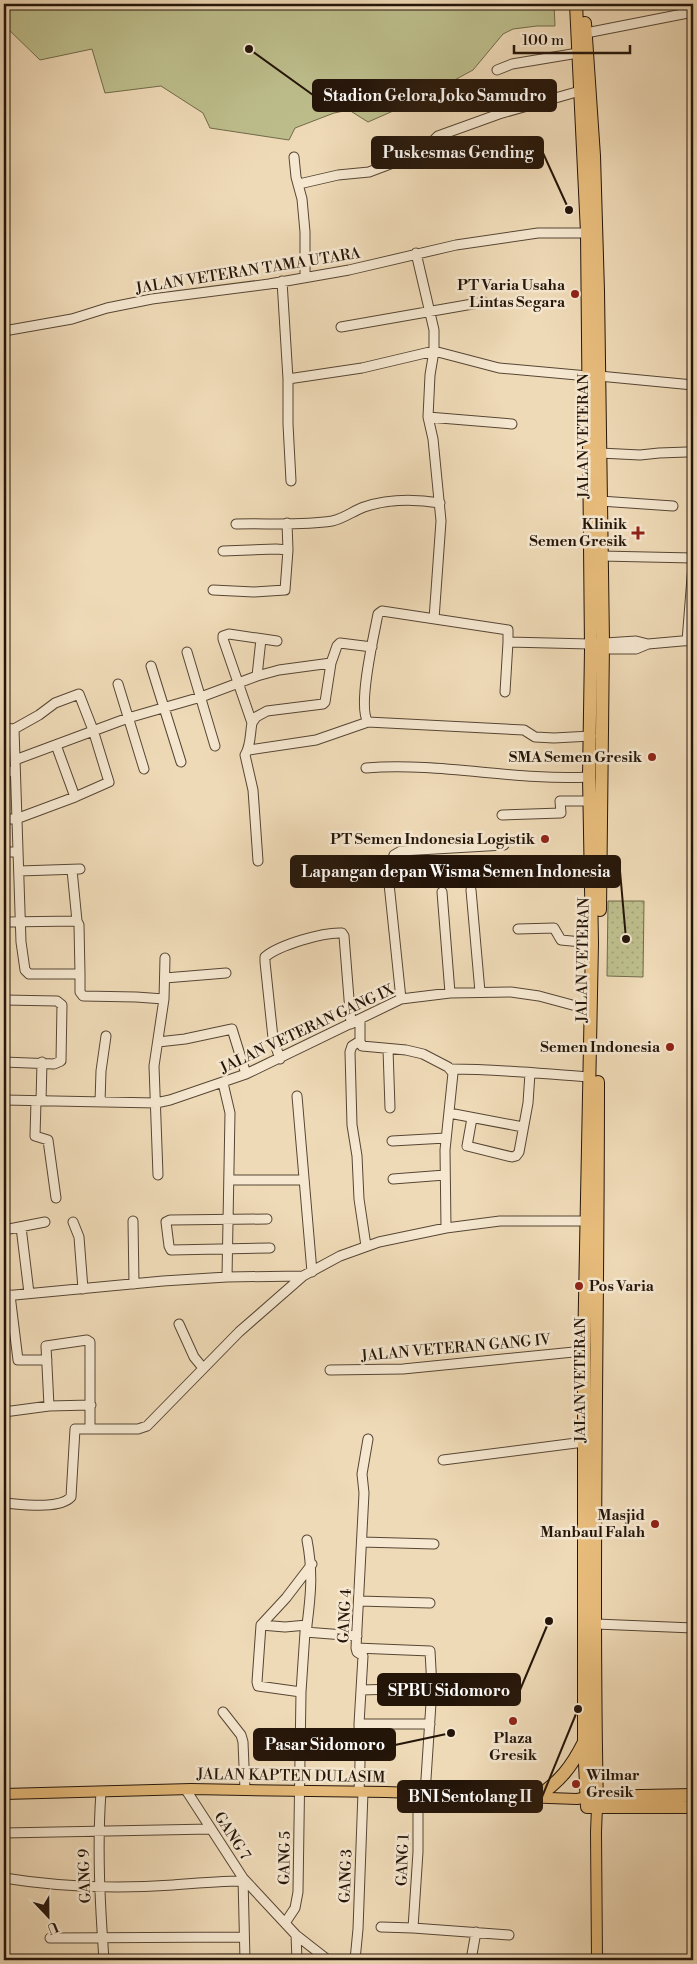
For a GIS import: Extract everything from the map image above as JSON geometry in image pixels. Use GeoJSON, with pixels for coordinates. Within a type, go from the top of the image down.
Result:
{"type":"FeatureCollection","features":[{"type":"Feature","properties":{"kind":"highway","name":"JALAN VETERAN"},"geometry":{"type":"LineString","coordinates":[[576,4],[593,376],[600,453],[601,556],[590,777],[592,943],[587,1220],[592,1242]]}},
{"type":"Feature","properties":{"kind":"highway","name":"JALAN VETERAN"},"geometry":{"type":"LineString","coordinates":[[584,4],[594,156],[593,376],[597,646],[598,1031],[591,1285],[596,1624],[589,1802]]}},
{"type":"Feature","properties":{"kind":"highway","name":"JALAN VETERAN"},"geometry":{"type":"LineString","coordinates":[[589,1802],[584,1741],[584,1351],[591,1285]]}},
{"type":"Feature","properties":{"kind":"highway"},"geometry":{"type":"LineString","coordinates":[[536,1798],[566,1773],[574,1762],[584,1741]]}},
{"type":"Feature","properties":{"kind":"highway"},"geometry":{"type":"LineString","coordinates":[[589,1802],[693,1795]]}},
{"type":"Feature","properties":{"kind":"highway"},"geometry":{"type":"LineString","coordinates":[[589,1802],[693,1807]]}},
{"type":"Feature","properties":{"kind":"main road","name":"JALAN KAPTEN DULASIM"},"geometry":{"type":"LineString","coordinates":[[4,1794],[246,1790],[422,1794],[589,1802]]}},
{"type":"Feature","properties":{"kind":"main road"},"geometry":{"type":"LineString","coordinates":[[589,1802],[596,1832],[597,1960]]}},
{"type":"Feature","properties":{"kind":"street"},"geometry":{"type":"LineString","coordinates":[[586,33],[693,12]]}},
{"type":"Feature","properties":{"kind":"street"},"geometry":{"type":"LineString","coordinates":[[497,70],[512,64],[578,54]]}},
{"type":"Feature","properties":{"kind":"street"},"geometry":{"type":"LineString","coordinates":[[299,184],[338,175],[369,172],[422,152],[438,136],[499,114],[580,91]]}},
{"type":"Feature","properties":{"kind":"street"},"geometry":{"type":"LineString","coordinates":[[294,157],[296,177],[301,193],[305,232],[305,277]]}},
{"type":"Feature","properties":{"kind":"street","name":"JALAN VETERAN TAMA UTARA"},"geometry":{"type":"LineString","coordinates":[[4,331],[64,320],[107,308],[152,299],[282,281],[364,267],[416,253],[482,241],[538,233],[587,233]]}},
{"type":"Feature","properties":{"kind":"street"},"geometry":{"type":"LineString","coordinates":[[416,253],[434,330],[428,417],[433,439],[441,521],[434,619]]}},
{"type":"Feature","properties":{"kind":"street"},"geometry":{"type":"LineString","coordinates":[[282,281],[288,379],[291,481]]}},
{"type":"Feature","properties":{"kind":"street"},"geometry":{"type":"LineString","coordinates":[[341,326],[484,302]]}},
{"type":"Feature","properties":{"kind":"street"},"geometry":{"type":"LineString","coordinates":[[288,379],[362,368],[434,351],[499,368],[693,385]]}},
{"type":"Feature","properties":{"kind":"street"},"geometry":{"type":"LineString","coordinates":[[428,417],[512,424]]}},
{"type":"Feature","properties":{"kind":"street"},"geometry":{"type":"LineString","coordinates":[[600,453],[640,455],[687,452]]}},
{"type":"Feature","properties":{"kind":"street"},"geometry":{"type":"LineString","coordinates":[[236,524],[312,524],[336,520],[364,507],[399,501],[420,500],[440,503]]}},
{"type":"Feature","properties":{"kind":"street"},"geometry":{"type":"LineString","coordinates":[[600,501],[673,506]]}},
{"type":"Feature","properties":{"kind":"street"},"geometry":{"type":"LineString","coordinates":[[213,590],[254,592],[285,590],[288,550],[287,523]]}},
{"type":"Feature","properties":{"kind":"street"},"geometry":{"type":"LineString","coordinates":[[223,551],[288,550]]}},
{"type":"Feature","properties":{"kind":"street"},"geometry":{"type":"LineString","coordinates":[[601,556],[693,558]]}},
{"type":"Feature","properties":{"kind":"street"},"geometry":{"type":"LineString","coordinates":[[508,642],[597,646],[636,641],[648,644],[690,641],[693,565]]}},
{"type":"Feature","properties":{"kind":"street"},"geometry":{"type":"LineString","coordinates":[[368,722],[364,715],[363,697],[378,614],[382,611],[508,630],[505,692]]}},
{"type":"Feature","properties":{"kind":"street"},"geometry":{"type":"LineString","coordinates":[[252,723],[223,636],[229,634],[277,641]]}},
{"type":"Feature","properties":{"kind":"street"},"geometry":{"type":"LineString","coordinates":[[257,676],[261,639]]}},
{"type":"Feature","properties":{"kind":"street"},"geometry":{"type":"LineString","coordinates":[[258,861],[253,790],[245,755],[249,750],[249,736],[252,723],[256,717],[267,711],[323,704],[325,702],[331,663],[338,644],[372,646]]}},
{"type":"Feature","properties":{"kind":"street"},"geometry":{"type":"LineString","coordinates":[[188,652],[215,746]]}},
{"type":"Feature","properties":{"kind":"street"},"geometry":{"type":"LineString","coordinates":[[15,760],[93,730],[165,708],[257,676],[279,670],[331,663]]}},
{"type":"Feature","properties":{"kind":"street"},"geometry":{"type":"LineString","coordinates":[[151,666],[181,762]]}},
{"type":"Feature","properties":{"kind":"street"},"geometry":{"type":"LineString","coordinates":[[118,684],[144,769]]}},
{"type":"Feature","properties":{"kind":"street"},"geometry":{"type":"LineString","coordinates":[[4,728],[14,729],[39,715],[55,702],[79,694],[93,730],[109,782],[16,819],[4,819]]}},
{"type":"Feature","properties":{"kind":"street"},"geometry":{"type":"LineString","coordinates":[[249,750],[316,740],[368,722],[524,730],[535,737],[591,736]]}},
{"type":"Feature","properties":{"kind":"street"},"geometry":{"type":"LineString","coordinates":[[14,729],[22,958],[27,972],[80,974]]}},
{"type":"Feature","properties":{"kind":"street"},"geometry":{"type":"LineString","coordinates":[[56,745],[75,797]]}},
{"type":"Feature","properties":{"kind":"street"},"geometry":{"type":"LineString","coordinates":[[366,768],[413,766],[532,778],[590,777]]}},
{"type":"Feature","properties":{"kind":"street"},"geometry":{"type":"LineString","coordinates":[[4,771],[15,772]]}},
{"type":"Feature","properties":{"kind":"street"},"geometry":{"type":"LineString","coordinates":[[502,815],[561,813],[560,801],[590,801]]}},
{"type":"Feature","properties":{"kind":"street"},"geometry":{"type":"LineString","coordinates":[[401,999],[388,874],[394,855],[401,851],[504,845]]}},
{"type":"Feature","properties":{"kind":"street"},"geometry":{"type":"LineString","coordinates":[[4,852],[18,852]]}},
{"type":"Feature","properties":{"kind":"street"},"geometry":{"type":"LineString","coordinates":[[19,872],[76,869],[80,992],[82,996],[136,996],[164,999]]}},
{"type":"Feature","properties":{"kind":"street"},"geometry":{"type":"LineString","coordinates":[[471,890],[480,992]]}},
{"type":"Feature","properties":{"kind":"street"},"geometry":{"type":"LineString","coordinates":[[442,892],[450,993]]}},
{"type":"Feature","properties":{"kind":"street"},"geometry":{"type":"LineString","coordinates":[[4,922],[77,921]]}},
{"type":"Feature","properties":{"kind":"street"},"geometry":{"type":"LineString","coordinates":[[518,929],[554,928],[561,940],[592,943]]}},
{"type":"Feature","properties":{"kind":"street"},"geometry":{"type":"LineString","coordinates":[[280,1059],[273,1038],[265,957],[270,952],[292,943],[342,933],[344,936],[356,1022],[362,1046],[423,1054],[452,1069],[492,1069],[590,1076]]}},
{"type":"Feature","properties":{"kind":"street"},"geometry":{"type":"LineString","coordinates":[[158,1175],[154,1066],[164,999],[165,958]]}},
{"type":"Feature","properties":{"kind":"street"},"geometry":{"type":"LineString","coordinates":[[165,978],[226,973]]}},
{"type":"Feature","properties":{"kind":"street","name":"JALAN VETERAN GANG IX"},"geometry":{"type":"LineString","coordinates":[[4,1100],[156,1102],[170,1100],[246,1074],[401,999],[450,993],[524,993],[591,1010]]}},
{"type":"Feature","properties":{"kind":"street"},"geometry":{"type":"LineString","coordinates":[[4,1000],[57,1001],[62,1005],[61,1061],[54,1064],[42,1062],[4,1062]]}},
{"type":"Feature","properties":{"kind":"street"},"geometry":{"type":"LineString","coordinates":[[158,1042],[185,1039],[232,1029],[246,1074]]}},
{"type":"Feature","properties":{"kind":"street"},"geometry":{"type":"LineString","coordinates":[[100,1102],[101,1071],[106,1036]]}},
{"type":"Feature","properties":{"kind":"street"},"geometry":{"type":"LineString","coordinates":[[360,1041],[350,1049],[350,1070],[352,1125],[358,1156],[359,1199],[366,1246]]}},
{"type":"Feature","properties":{"kind":"street"},"geometry":{"type":"LineString","coordinates":[[388,1049],[390,1108]]}},
{"type":"Feature","properties":{"kind":"street"},"geometry":{"type":"LineString","coordinates":[[42,1062],[35,1136],[48,1140],[56,1198]]}},
{"type":"Feature","properties":{"kind":"street"},"geometry":{"type":"LineString","coordinates":[[446,1228],[446,1138],[454,1079],[452,1069]]}},
{"type":"Feature","properties":{"kind":"street"},"geometry":{"type":"LineString","coordinates":[[472,1118],[467,1146],[512,1157],[516,1156],[519,1152],[528,1103],[530,1073]]}},
{"type":"Feature","properties":{"kind":"street"},"geometry":{"type":"LineString","coordinates":[[223,1083],[230,1113],[227,1277]]}},
{"type":"Feature","properties":{"kind":"street"},"geometry":{"type":"LineString","coordinates":[[297,1096],[312,1272]]}},
{"type":"Feature","properties":{"kind":"street"},"geometry":{"type":"LineString","coordinates":[[449,1113],[523,1127]]}},
{"type":"Feature","properties":{"kind":"street"},"geometry":{"type":"LineString","coordinates":[[392,1141],[446,1138]]}},
{"type":"Feature","properties":{"kind":"street"},"geometry":{"type":"LineString","coordinates":[[393,1179],[445,1175]]}},
{"type":"Feature","properties":{"kind":"street"},"geometry":{"type":"LineString","coordinates":[[229,1180],[304,1180]]}},
{"type":"Feature","properties":{"kind":"street"},"geometry":{"type":"LineString","coordinates":[[267,1219],[170,1220],[166,1222],[168,1246],[171,1250],[270,1248]]}},
{"type":"Feature","properties":{"kind":"street"},"geometry":{"type":"LineString","coordinates":[[4,1503],[40,1505],[67,1500],[71,1497],[74,1430],[77,1428],[138,1429],[147,1426],[239,1332],[303,1276],[340,1256],[366,1246],[446,1228],[500,1221],[587,1220]]}},
{"type":"Feature","properties":{"kind":"street"},"geometry":{"type":"LineString","coordinates":[[133,1221],[134,1284]]}},
{"type":"Feature","properties":{"kind":"street"},"geometry":{"type":"LineString","coordinates":[[4,1230],[45,1222]]}},
{"type":"Feature","properties":{"kind":"street"},"geometry":{"type":"LineString","coordinates":[[73,1222],[79,1237],[83,1289]]}},
{"type":"Feature","properties":{"kind":"street"},"geometry":{"type":"LineString","coordinates":[[21,1227],[29,1293]]}},
{"type":"Feature","properties":{"kind":"street"},"geometry":{"type":"LineString","coordinates":[[46,1360],[18,1360],[7,1296],[227,1277],[303,1276]]}},
{"type":"Feature","properties":{"kind":"street"},"geometry":{"type":"LineString","coordinates":[[179,1324],[194,1356],[203,1368]]}},
{"type":"Feature","properties":{"kind":"street"},"geometry":{"type":"LineString","coordinates":[[49,1406],[46,1346],[87,1340],[90,1342],[90,1429]]}},
{"type":"Feature","properties":{"kind":"street","name":"JALAN VETERAN GANG IV"},"geometry":{"type":"LineString","coordinates":[[330,1370],[403,1369],[584,1351]]}},
{"type":"Feature","properties":{"kind":"street"},"geometry":{"type":"LineString","coordinates":[[4,1412],[49,1406],[90,1405]]}},
{"type":"Feature","properties":{"kind":"street","name":"GANG 4"},"geometry":{"type":"LineString","coordinates":[[361,1792],[359,1724],[363,1656],[357,1652],[356,1648],[364,1492],[362,1474],[368,1438]]}},
{"type":"Feature","properties":{"kind":"street"},"geometry":{"type":"LineString","coordinates":[[443,1460],[584,1442]]}},
{"type":"Feature","properties":{"kind":"street","name":"GANG 5"},"geometry":{"type":"LineString","coordinates":[[285,1923],[295,1908],[298,1892],[301,1692],[306,1628],[312,1588],[312,1564],[307,1540]]}},
{"type":"Feature","properties":{"kind":"street"},"geometry":{"type":"LineString","coordinates":[[362,1542],[434,1544]]}},
{"type":"Feature","properties":{"kind":"street"},"geometry":{"type":"LineString","coordinates":[[301,1692],[257,1685],[258,1648],[261,1625],[286,1598],[312,1564]]}},
{"type":"Feature","properties":{"kind":"street"},"geometry":{"type":"LineString","coordinates":[[359,1601],[430,1603]]}},
{"type":"Feature","properties":{"kind":"street"},"geometry":{"type":"LineString","coordinates":[[596,1624],[693,1628]]}},
{"type":"Feature","properties":{"kind":"street"},"geometry":{"type":"LineString","coordinates":[[261,1625],[306,1628],[357,1636]]}},
{"type":"Feature","properties":{"kind":"street","name":"GANG 1"},"geometry":{"type":"LineString","coordinates":[[356,1648],[430,1651],[432,1688],[430,1724],[422,1794],[413,1928]]}},
{"type":"Feature","properties":{"kind":"street"},"geometry":{"type":"LineString","coordinates":[[361,1690],[432,1688]]}},
{"type":"Feature","properties":{"kind":"street"},"geometry":{"type":"LineString","coordinates":[[223,1712],[241,1735],[246,1790]]}},
{"type":"Feature","properties":{"kind":"street"},"geometry":{"type":"LineString","coordinates":[[359,1724],[430,1724]]}},
{"type":"Feature","properties":{"kind":"street","name":"GANG 7"},"geometry":{"type":"LineString","coordinates":[[186,1790],[243,1879],[245,1959]]}},
{"type":"Feature","properties":{"kind":"street","name":"GANG 9"},"geometry":{"type":"LineString","coordinates":[[102,1792],[98,1832],[98,1886],[104,1960]]}},
{"type":"Feature","properties":{"kind":"street","name":"GANG 3"},"geometry":{"type":"LineString","coordinates":[[355,1960],[358,1929],[361,1792]]}},
{"type":"Feature","properties":{"kind":"street"},"geometry":{"type":"LineString","coordinates":[[4,1833],[211,1829]]}},
{"type":"Feature","properties":{"kind":"street"},"geometry":{"type":"LineString","coordinates":[[4,1878],[66,1886],[173,1885],[243,1879],[296,1935],[328,1960]]}},
{"type":"Feature","properties":{"kind":"street"},"geometry":{"type":"LineString","coordinates":[[382,1927],[509,1935]]}},
{"type":"Feature","properties":{"kind":"street"},"geometry":{"type":"LineString","coordinates":[[471,1960],[476,1932]]}},
{"type":"Feature","properties":{"kind":"street"},"geometry":{"type":"LineString","coordinates":[[296,1935],[297,1960]]}},
{"type":"Feature","properties":{"kind":"street"},"geometry":{"type":"LineString","coordinates":[[50,1938],[244,1937]]}},
{"type":"Feature","properties":{"kind":"street"},"geometry":{"type":"LineString","coordinates":[[147,1960],[245,1959]]}},
{"type":"Feature","properties":{"kind":"street"},"geometry":{"type":"LineString","coordinates":[[597,1960],[628,1960]]}},
{"type":"Feature","properties":{"kind":"green space"},"geometry":{"type":"Polygon","coordinates":[[[4,4],[554,4],[555,26],[513,29],[503,34],[473,70],[416,101],[368,122],[349,110],[334,113],[295,128],[289,140],[210,128],[203,113],[161,86],[105,93],[92,49],[40,60],[4,25],[4,4]]]}},
{"type":"Feature","properties":{"kind":"green space"},"geometry":{"type":"Polygon","coordinates":[[[608,901],[644,901],[643,977],[607,976],[608,901]]]}},
{"type":"Feature","properties":{"kind":"place","name":"Stadion Gelora Joko Samudro"},"geometry":{"type":"Point","coordinates":[249,49]}},
{"type":"Feature","properties":{"kind":"place","name":"Puskesmas Gending"},"geometry":{"type":"Point","coordinates":[569,210]}},
{"type":"Feature","properties":{"kind":"place","name":"PT Varia Usaha Lintas Segara"},"geometry":{"type":"Point","coordinates":[575,294]}},
{"type":"Feature","properties":{"kind":"place","name":"Klinik Semen Gresik"},"geometry":{"type":"Point","coordinates":[638,533]}},
{"type":"Feature","properties":{"kind":"place","name":"SMA Semen Gresik"},"geometry":{"type":"Point","coordinates":[652,757]}},
{"type":"Feature","properties":{"kind":"place","name":"PT Semen Indonesia Logistik"},"geometry":{"type":"Point","coordinates":[545,839]}},
{"type":"Feature","properties":{"kind":"place","name":"Lapangan depan Wisma Semen Indonesia"},"geometry":{"type":"Point","coordinates":[626,939]}},
{"type":"Feature","properties":{"kind":"place","name":"Semen Indonesia"},"geometry":{"type":"Point","coordinates":[670,1047]}},
{"type":"Feature","properties":{"kind":"place","name":"Pos Varia"},"geometry":{"type":"Point","coordinates":[579,1286]}},
{"type":"Feature","properties":{"kind":"place","name":"Masjid Manbaul Falah"},"geometry":{"type":"Point","coordinates":[655,1524]}},
{"type":"Feature","properties":{"kind":"place","name":"SPBU Sidomoro"},"geometry":{"type":"Point","coordinates":[549,1621]}},
{"type":"Feature","properties":{"kind":"place","name":"BNI Sentolang II"},"geometry":{"type":"Point","coordinates":[578,1709]}},
{"type":"Feature","properties":{"kind":"place","name":"Plaza Gresik"},"geometry":{"type":"Point","coordinates":[513,1721]}},
{"type":"Feature","properties":{"kind":"place","name":"Pasar Sidomoro"},"geometry":{"type":"Point","coordinates":[451,1733]}},
{"type":"Feature","properties":{"kind":"place","name":"Wilmar Gresik"},"geometry":{"type":"Point","coordinates":[576,1784]}}]}
